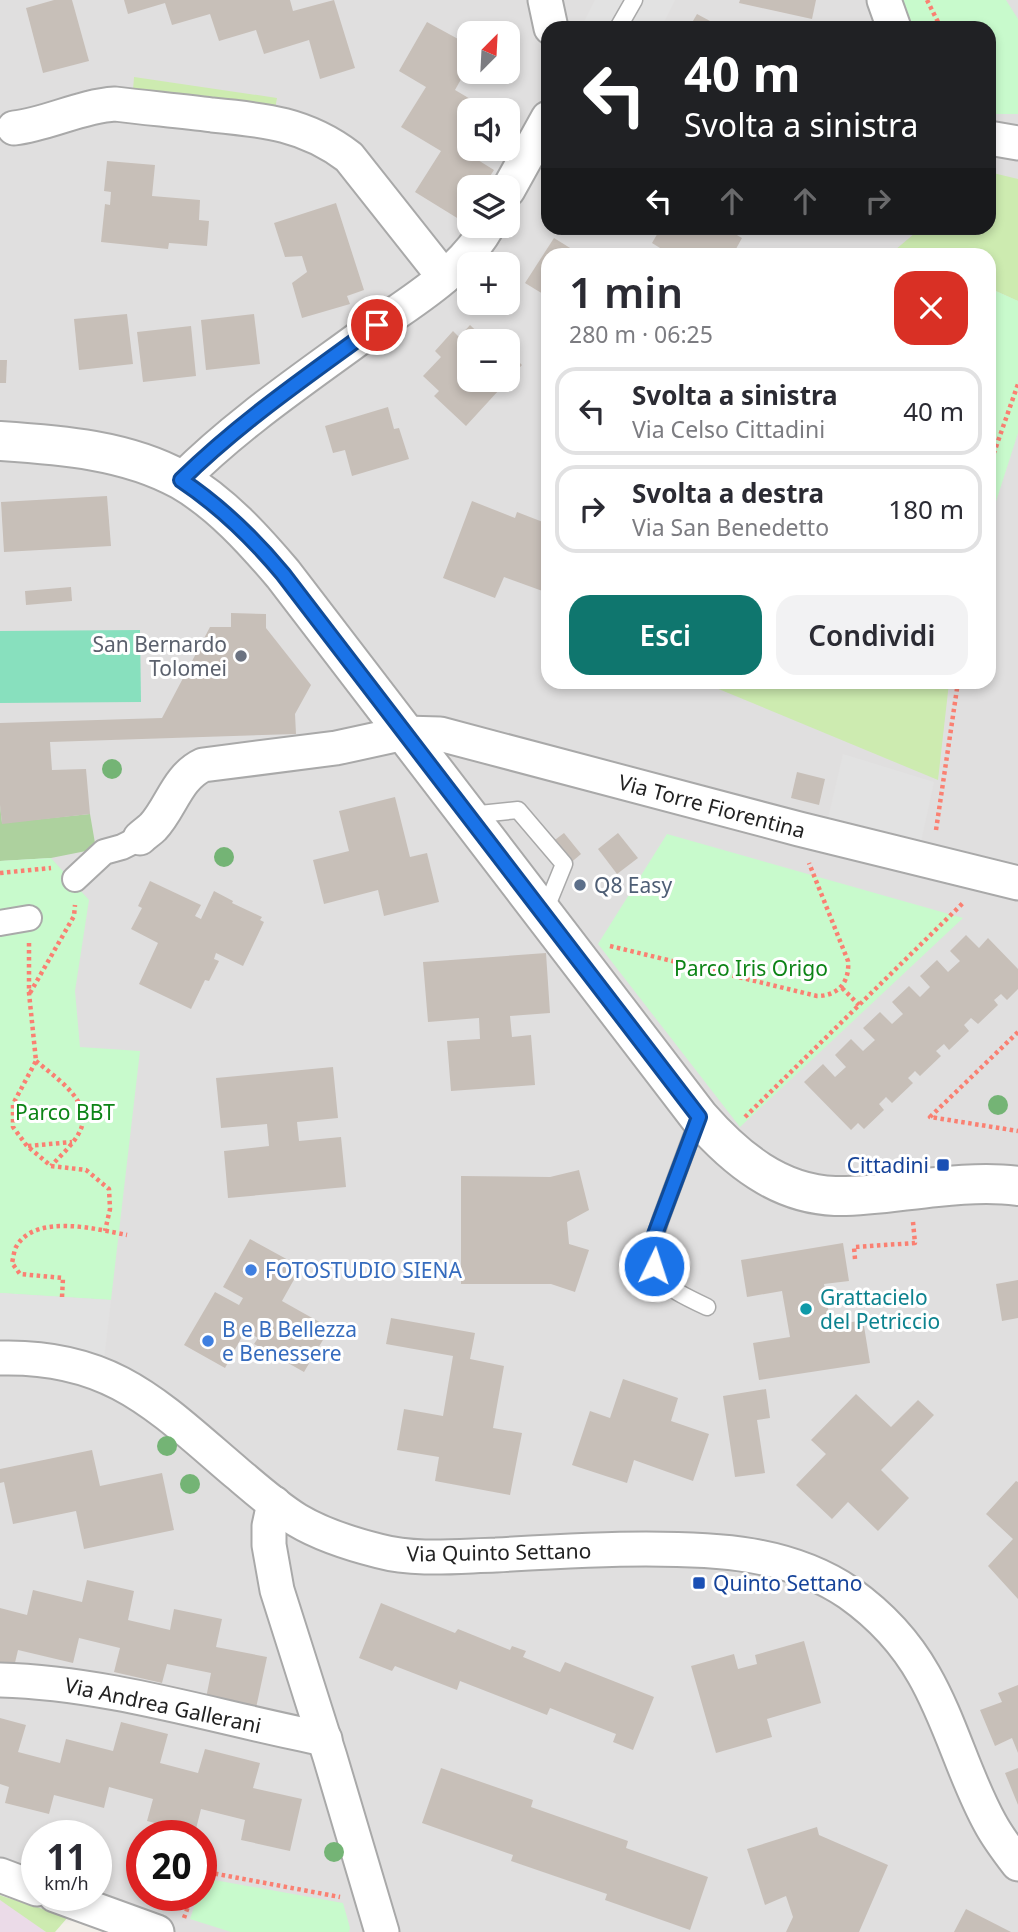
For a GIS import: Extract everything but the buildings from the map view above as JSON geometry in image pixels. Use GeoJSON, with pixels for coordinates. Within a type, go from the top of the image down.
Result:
{"type":"FeatureCollection","features":[{"type":"Feature","properties":{"kind":"street"},"geometry":{"type":"LineString","coordinates":[[545,0],[550,21]]}},
{"type":"Feature","properties":{"kind":"street"},"geometry":{"type":"LineString","coordinates":[[884,0],[892,21]]}},
{"type":"Feature","properties":{"kind":"street"},"geometry":{"type":"LineString","coordinates":[[14,128],[40,124],[103,105],[115,104],[260,120],[301,129],[334,145],[349,157],[444,277]]}},
{"type":"Feature","properties":{"kind":"street"},"geometry":{"type":"LineString","coordinates":[[516,175],[541,131]]}},
{"type":"Feature","properties":{"kind":"street"},"geometry":{"type":"LineString","coordinates":[[996,139],[1018,143]]}},
{"type":"Feature","properties":{"kind":"street"},"geometry":{"type":"LineString","coordinates":[[181,480],[258,411],[444,277],[473,249],[480,238]]}},
{"type":"Feature","properties":{"kind":"street"},"geometry":{"type":"LineString","coordinates":[[0,441],[115,455],[181,480],[218,508],[268,557],[699,1117],[726,1146],[755,1170],[800,1190],[821,1195],[853,1195],[970,1184],[1018,1186]]}},
{"type":"Feature","properties":{"kind":"street","name":"Via Torre Fiorentina"},"geometry":{"type":"LineString","coordinates":[[140,838],[156,824],[188,775],[203,765],[336,748],[405,733],[440,734],[799,829],[931,847],[1004,880]]}},
{"type":"Feature","properties":{"kind":"street"},"geometry":{"type":"LineString","coordinates":[[75,879],[104,852],[140,838]]}},
{"type":"Feature","properties":{"kind":"street"},"geometry":{"type":"LineString","coordinates":[[0,923],[29,918]]}},
{"type":"Feature","properties":{"kind":"street","name":"Via Quinto Settano"},"geometry":{"type":"LineString","coordinates":[[0,1358],[51,1360],[110,1377],[169,1414],[297,1520],[318,1531],[390,1554],[431,1557],[614,1549],[721,1551],[790,1564],[829,1580],[882,1620],[916,1662],[937,1701],[990,1822],[1018,1864]]}},
{"type":"Feature","properties":{"kind":"street"},"geometry":{"type":"LineString","coordinates":[[274,1503],[269,1526],[269,1545],[277,1590],[325,1739],[382,1932]]}},
{"type":"Feature","properties":{"kind":"street","name":"Via Andrea Gallerani"},"geometry":{"type":"LineString","coordinates":[[0,1680],[101,1690],[325,1739]]}},
{"type":"Feature","properties":{"kind":"street"},"geometry":{"type":"LineString","coordinates":[[0,1875],[21,1883]]}},
{"type":"Feature","properties":{"kind":"street"},"geometry":{"type":"LineString","coordinates":[[95,1920],[170,1927]]}},
{"type":"Feature","properties":{"kind":"lane"},"geometry":{"type":"LineString","coordinates":[[622,21],[634,0]]}},
{"type":"Feature","properties":{"kind":"lane"},"geometry":{"type":"LineString","coordinates":[[699,1117],[654,1237],[652,1253],[659,1278],[668,1287],[707,1307]]}},
{"type":"Feature","properties":{"kind":"path"},"geometry":{"type":"LineString","coordinates":[[927,0],[938,21]]}},
{"type":"Feature","properties":{"kind":"path"},"geometry":{"type":"LineString","coordinates":[[996,447],[1018,383]]}},
{"type":"Feature","properties":{"kind":"path"},"geometry":{"type":"LineString","coordinates":[[931,847],[957,689]]}},
{"type":"Feature","properties":{"kind":"path"},"geometry":{"type":"LineString","coordinates":[[568,944],[598,944],[817,996],[827,996],[842,988],[847,977],[848,961],[808,861],[799,829]]}},
{"type":"Feature","properties":{"kind":"path"},"geometry":{"type":"LineString","coordinates":[[29,993],[74,916],[75,879]]}},
{"type":"Feature","properties":{"kind":"path"},"geometry":{"type":"LineString","coordinates":[[744,1118],[859,1005],[1004,880]]}},
{"type":"Feature","properties":{"kind":"path"},"geometry":{"type":"LineString","coordinates":[[29,918],[29,993],[36,1061],[13,1104],[13,1127],[27,1146],[51,1166],[86,1170],[109,1189],[110,1209],[105,1231]]}},
{"type":"Feature","properties":{"kind":"path"},"geometry":{"type":"LineString","coordinates":[[842,988],[859,1005]]}},
{"type":"Feature","properties":{"kind":"path"},"geometry":{"type":"LineString","coordinates":[[1018,1032],[930,1117],[1018,1130]]}},
{"type":"Feature","properties":{"kind":"path"},"geometry":{"type":"LineString","coordinates":[[36,1061],[79,1101],[84,1116],[80,1132],[51,1166]]}},
{"type":"Feature","properties":{"kind":"path"},"geometry":{"type":"LineString","coordinates":[[27,1146],[72,1142]]}},
{"type":"Feature","properties":{"kind":"path"},"geometry":{"type":"LineString","coordinates":[[855,1259],[854,1247],[915,1244],[913,1220]]}},
{"type":"Feature","properties":{"kind":"path"},"geometry":{"type":"LineString","coordinates":[[62,1297],[62,1278],[20,1274],[12,1264],[15,1248],[30,1232],[63,1225],[127,1235]]}},
{"type":"Feature","properties":{"kind":"path"},"geometry":{"type":"LineString","coordinates":[[217,1874],[348,1898]]}},
{"type":"Feature","properties":{"kind":"path"},"geometry":{"type":"LineString","coordinates":[[170,1927],[181,1911]]}},
{"type":"Feature","properties":{"kind":"shaded area"},"geometry":{"type":"Polygon","coordinates":[[[0,0],[1018,0],[1018,1932],[109,1932],[47,1911],[112,1911],[112,1820],[21,1820],[21,1902],[0,1895],[0,0]]]}},
{"type":"Feature","properties":{"kind":"shaded area"},"geometry":{"type":"Polygon","coordinates":[[[595,0],[675,0],[664,21],[584,21],[595,0]]]}},
{"type":"Feature","properties":{"kind":"shaded area"},"geometry":{"type":"Polygon","coordinates":[[[843,754],[934,782],[920,846],[827,823],[843,754]]]}},
{"type":"Feature","properties":{"kind":"shaded area"},"geometry":{"type":"Polygon","coordinates":[[[0,1293],[111,1300],[104,1359],[0,1350],[0,1293]]]}},
{"type":"Feature","properties":{"kind":"shaded area"},"geometry":{"type":"Polygon","coordinates":[[[0,1900],[14,1908],[46,1932],[0,1932],[0,1900]]]}},
{"type":"Feature","properties":{"kind":"green space"},"geometry":{"type":"Polygon","coordinates":[[[897,0],[1006,0],[1018,19],[1018,114],[996,114],[996,21],[904,21],[897,0]]]}},
{"type":"Feature","properties":{"kind":"green space"},"geometry":{"type":"Polygon","coordinates":[[[134,77],[277,98],[275,109],[133,90],[134,77]]]}},
{"type":"Feature","properties":{"kind":"green space"},"geometry":{"type":"Polygon","coordinates":[[[996,174],[1018,179],[1018,301],[996,291],[996,248],[897,248],[913,235],[996,235],[996,174]]]}},
{"type":"Feature","properties":{"kind":"green space"},"geometry":{"type":"Polygon","coordinates":[[[996,291],[1018,301],[1018,433],[996,502],[996,291]]]}},
{"type":"Feature","properties":{"kind":"green space"},"geometry":{"type":"Polygon","coordinates":[[[140,630],[141,702],[0,703],[0,631],[140,630]]]}},
{"type":"Feature","properties":{"kind":"green space"},"geometry":{"type":"Polygon","coordinates":[[[718,689],[948,689],[938,780],[718,689]]]}},
{"type":"Feature","properties":{"kind":"green space"},"geometry":{"type":"Polygon","coordinates":[[[0,805],[2,823],[90,814],[96,849],[51,858],[0,861],[0,805]]]}},
{"type":"Feature","properties":{"kind":"green space","name":"Parco Iris Origo"},"geometry":{"type":"Polygon","coordinates":[[[667,834],[963,918],[740,1127],[598,944],[667,834]]]}},
{"type":"Feature","properties":{"kind":"green space","name":"Parco BBT"},"geometry":{"type":"Polygon","coordinates":[[[51,858],[89,900],[75,991],[80,1047],[140,1051],[111,1300],[0,1293],[0,861],[51,858]]]}},
{"type":"Feature","properties":{"kind":"green space"},"geometry":{"type":"Polygon","coordinates":[[[217,1880],[343,1903],[350,1928],[349,1932],[231,1932],[190,1919],[193,1911],[217,1911],[217,1880]]]}},
{"type":"Feature","properties":{"kind":"green space"},"geometry":{"type":"Polygon","coordinates":[[[0,1895],[21,1902],[21,1911],[49,1911],[68,1917],[55,1932],[46,1932],[0,1900],[0,1895]]]}},
{"type":"Feature","properties":{"kind":"place","name":"San Bernardo Tolomei"},"geometry":{"type":"Point","coordinates":[241,656]}},
{"type":"Feature","properties":{"kind":"place","name":"Q8 Easy"},"geometry":{"type":"Point","coordinates":[580,885]}},
{"type":"Feature","properties":{"kind":"place","name":"Cittadini"},"geometry":{"type":"Point","coordinates":[943,1165]}},
{"type":"Feature","properties":{"kind":"place","name":"FOTOSTUDIO SIENA"},"geometry":{"type":"Point","coordinates":[251,1270]}},
{"type":"Feature","properties":{"kind":"place","name":"Grattacielo del Petriccio"},"geometry":{"type":"Point","coordinates":[806,1309]}},
{"type":"Feature","properties":{"kind":"place","name":"B e B Bellezza e Benessere"},"geometry":{"type":"Point","coordinates":[208,1341]}},
{"type":"Feature","properties":{"kind":"place","name":"Quinto Settano"},"geometry":{"type":"Point","coordinates":[699,1583]}},
{"type":"Feature","properties":{"kind":"route"},"geometry":{"type":"LineString","coordinates":[[377,325],[258,411],[181,480],[233,521],[283,574],[699,1117],[654,1237],[654,1266]]}}]}
